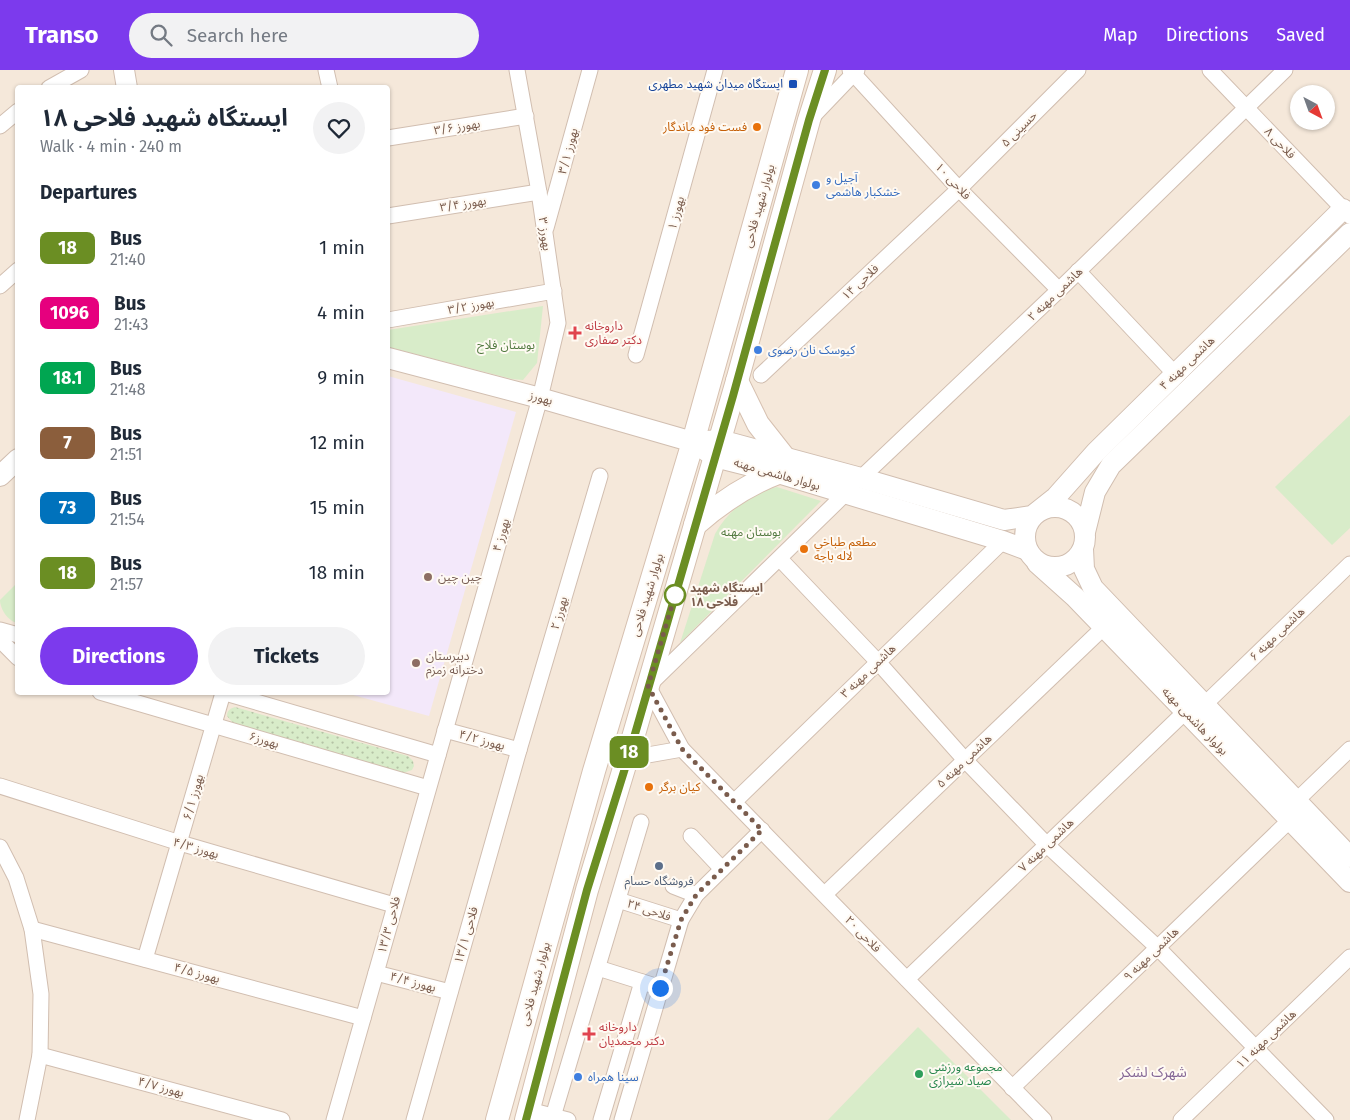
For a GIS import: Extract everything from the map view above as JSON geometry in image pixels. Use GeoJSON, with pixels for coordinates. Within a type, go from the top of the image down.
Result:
{"type":"FeatureCollection","features":[{"type":"Feature","properties":{"kind":"main road","name":"بولوار شهید فلاحی"},"geometry":{"type":"LineString","coordinates":[[497,1120],[594,771],[693,442],[797,70]]}},
{"type":"Feature","properties":{"kind":"main road","name":"بولوار شهید فلاحی"},"geometry":{"type":"LineString","coordinates":[[527,1115],[587,890],[626,765],[718,448],[824,70]]}},
{"type":"Feature","properties":{"kind":"main road"},"geometry":{"type":"LineString","coordinates":[[695,525],[717,505],[734,493],[781,465],[737,381]]}},
{"type":"Feature","properties":{"kind":"street"},"geometry":{"type":"LineString","coordinates":[[54,85],[81,70]]}},
{"type":"Feature","properties":{"kind":"street"},"geometry":{"type":"LineString","coordinates":[[124,70],[126,85]]}},
{"type":"Feature","properties":{"kind":"street"},"geometry":{"type":"LineString","coordinates":[[326,70],[329,85]]}},
{"type":"Feature","properties":{"kind":"street","name":"بهورز ۳"},"geometry":{"type":"LineString","coordinates":[[517,70],[539,192],[558,323],[540,398]]}},
{"type":"Feature","properties":{"kind":"street","name":"بهورز ۳/۱"},"geometry":{"type":"LineString","coordinates":[[545,233],[590,70]]}},
{"type":"Feature","properties":{"kind":"street","name":"بهورز ۱"},"geometry":{"type":"LineString","coordinates":[[636,355],[713,70]]}},
{"type":"Feature","properties":{"kind":"street","name":"حسینی ۵"},"geometry":{"type":"LineString","coordinates":[[959,189],[1078,70]]}},
{"type":"Feature","properties":{"kind":"street","name":"فلاحی ۸"},"geometry":{"type":"LineString","coordinates":[[1210,70],[1348,209]]}},
{"type":"Feature","properties":{"kind":"street","name":"هاشمی مهنه ۲"},"geometry":{"type":"LineString","coordinates":[[861,478],[1059,290],[1285,70]]}},
{"type":"Feature","properties":{"kind":"street"},"geometry":{"type":"LineString","coordinates":[[809,120],[854,71]]}},
{"type":"Feature","properties":{"kind":"street","name":"فلاحی ۱۰"},"geometry":{"type":"LineString","coordinates":[[854,71],[959,189],[1059,290]]}},
{"type":"Feature","properties":{"kind":"street"},"geometry":{"type":"LineString","coordinates":[[0,126],[15,114]]}},
{"type":"Feature","properties":{"kind":"street","name":"بهورز ۳/۶"},"geometry":{"type":"LineString","coordinates":[[390,138],[526,116]]}},
{"type":"Feature","properties":{"kind":"street","name":"فلاحی ۱۴"},"geometry":{"type":"LineString","coordinates":[[761,375],[959,189]]}},
{"type":"Feature","properties":{"kind":"street","name":"بهورز ۳/۴"},"geometry":{"type":"LineString","coordinates":[[390,216],[539,192]]}},
{"type":"Feature","properties":{"kind":"street","name":"هاشمی مهنه ۴"},"geometry":{"type":"LineString","coordinates":[[1032,516],[1056,497],[1096,452],[1175,374],[1348,209]]}},
{"type":"Feature","properties":{"kind":"street","name":"هاشمی مهنه ۴"},"geometry":{"type":"LineString","coordinates":[[1084,541],[1095,492],[1111,465],[1350,233]]}},
{"type":"Feature","properties":{"kind":"street"},"geometry":{"type":"LineString","coordinates":[[1078,271],[1175,374]]}},
{"type":"Feature","properties":{"kind":"street"},"geometry":{"type":"LineString","coordinates":[[0,285],[15,272]]}},
{"type":"Feature","properties":{"kind":"street","name":"بهورز ۳/۲"},"geometry":{"type":"LineString","coordinates":[[390,320],[554,291]]}},
{"type":"Feature","properties":{"kind":"street","name":"بهورز"},"geometry":{"type":"LineString","coordinates":[[390,359],[540,398],[693,442]]}},
{"type":"Feature","properties":{"kind":"street","name":"بهورز ۴"},"geometry":{"type":"LineString","coordinates":[[445,730],[540,398]]}},
{"type":"Feature","properties":{"kind":"street","name":"بولوار هاشمی مهنه"},"geometry":{"type":"LineString","coordinates":[[693,442],[781,465],[861,478],[1004,520],[1032,516]]}},
{"type":"Feature","properties":{"kind":"street"},"geometry":{"type":"LineString","coordinates":[[0,476],[15,462]]}},
{"type":"Feature","properties":{"kind":"street","name":"بولوار هاشمی مهنه"},"geometry":{"type":"LineString","coordinates":[[781,465],[846,493],[1003,541],[1032,556],[1104,627],[1195,708]]}},
{"type":"Feature","properties":{"kind":"street","name":"بهورز ۲"},"geometry":{"type":"LineString","coordinates":[[519,750],[600,476]]}},
{"type":"Feature","properties":{"kind":"street"},"geometry":{"type":"LineString","coordinates":[[648,686],[846,493]]}},
{"type":"Feature","properties":{"kind":"street"},"geometry":{"type":"LineString","coordinates":[[1046,507],[1064,507],[1078,517],[1084,541],[1072,563],[1054,568],[1032,556],[1024,532],[1032,516],[1046,507]]}},
{"type":"Feature","properties":{"kind":"street","name":"هاشمی مهنه ۳"},"geometry":{"type":"LineString","coordinates":[[734,802],[1003,541]]}},
{"type":"Feature","properties":{"kind":"street","name":"بولوار هاشمی مهنه"},"geometry":{"type":"LineString","coordinates":[[1084,541],[1084,569],[1093,588],[1195,708],[1293,810],[1350,882]]}},
{"type":"Feature","properties":{"kind":"street"},"geometry":{"type":"LineString","coordinates":[[780,559],[878,662],[965,760],[1046,845],[1158,948],[1326,1120]]}},
{"type":"Feature","properties":{"kind":"street","name":"هاشمی مهنه ۶"},"geometry":{"type":"LineString","coordinates":[[1195,708],[1350,564]]}},
{"type":"Feature","properties":{"kind":"street","name":"هاشمی مهنه ۵"},"geometry":{"type":"LineString","coordinates":[[825,894],[1104,627]]}},
{"type":"Feature","properties":{"kind":"street"},"geometry":{"type":"LineString","coordinates":[[0,630],[15,634]]}},
{"type":"Feature","properties":{"kind":"street"},"geometry":{"type":"LineString","coordinates":[[0,640],[15,655]]}},
{"type":"Feature","properties":{"kind":"street","name":"فلاحی ۲۰"},"geometry":{"type":"LineString","coordinates":[[648,686],[682,749],[1044,1120]]}},
{"type":"Feature","properties":{"kind":"street","name":"بهورز۶"},"geometry":{"type":"LineString","coordinates":[[110,695],[428,788]]}},
{"type":"Feature","properties":{"kind":"street","name":"بهورز ۶/۱"},"geometry":{"type":"LineString","coordinates":[[145,959],[222,695]]}},
{"type":"Feature","properties":{"kind":"street"},"geometry":{"type":"LineString","coordinates":[[230,695],[438,755]]}},
{"type":"Feature","properties":{"kind":"street","name":"هاشمی مهنه ۷"},"geometry":{"type":"LineString","coordinates":[[907,979],[1046,845],[1195,708]]}},
{"type":"Feature","properties":{"kind":"street","name":"بهورز ۴/۲"},"geometry":{"type":"LineString","coordinates":[[445,730],[519,750]]}},
{"type":"Feature","properties":{"kind":"street","name":"فلاحی ۱۳/۳"},"geometry":{"type":"LineString","coordinates":[[334,1120],[445,730]]}},
{"type":"Feature","properties":{"kind":"street"},"geometry":{"type":"LineString","coordinates":[[626,765],[642,756],[682,749]]}},
{"type":"Feature","properties":{"kind":"street","name":"هاشمی مهنه ۹"},"geometry":{"type":"LineString","coordinates":[[1012,1088],[1158,948],[1350,749]]}},
{"type":"Feature","properties":{"kind":"street","name":"فلاحی ۱۳/۱"},"geometry":{"type":"LineString","coordinates":[[414,1120],[519,750]]}},
{"type":"Feature","properties":{"kind":"street","name":"بهورز ۴/۳"},"geometry":{"type":"LineString","coordinates":[[0,786],[180,843],[394,906]]}},
{"type":"Feature","properties":{"kind":"street","name":"بولوار هاشمی مهنه"},"geometry":{"type":"LineString","coordinates":[[1293,810],[1350,858]]}},
{"type":"Feature","properties":{"kind":"street"},"geometry":{"type":"LineString","coordinates":[[552,1118],[641,822]]}},
{"type":"Feature","properties":{"kind":"street"},"geometry":{"type":"LineString","coordinates":[[622,1120],[681,920],[696,895],[762,830]]}},
{"type":"Feature","properties":{"kind":"street"},"geometry":{"type":"LineString","coordinates":[[691,836],[722,869]]}},
{"type":"Feature","properties":{"kind":"street"},"geometry":{"type":"LineString","coordinates":[[0,847],[16,878],[32,929],[41,994],[40,1055],[27,1120]]}},
{"type":"Feature","properties":{"kind":"street"},"geometry":{"type":"LineString","coordinates":[[673,886],[696,895]]}},
{"type":"Feature","properties":{"kind":"street","name":"فلاحی ۲۴"},"geometry":{"type":"LineString","coordinates":[[618,900],[681,920]]}},
{"type":"Feature","properties":{"kind":"street","name":"بهورز ۴/۵"},"geometry":{"type":"LineString","coordinates":[[32,929],[363,1018]]}},
{"type":"Feature","properties":{"kind":"street","name":"هاشمی مهنه ۱۱"},"geometry":{"type":"LineString","coordinates":[[1181,1120],[1350,957]]}},
{"type":"Feature","properties":{"kind":"street"},"geometry":{"type":"LineString","coordinates":[[598,968],[660,988]]}},
{"type":"Feature","properties":{"kind":"street","name":"بهورز ۴/۴"},"geometry":{"type":"LineString","coordinates":[[376,973],[450,992]]}},
{"type":"Feature","properties":{"kind":"street"},"geometry":{"type":"LineString","coordinates":[[601,1120],[642,982]]}},
{"type":"Feature","properties":{"kind":"street","name":"بهورز ۴/۷"},"geometry":{"type":"LineString","coordinates":[[40,1055],[282,1120]]}},
{"type":"Feature","properties":{"kind":"street"},"geometry":{"type":"LineString","coordinates":[[527,1115],[568,1120]]}},
{"type":"Feature","properties":{"kind":"shaded area"},"geometry":{"type":"Polygon","coordinates":[[[0,70],[1350,70],[1350,1120],[0,1120],[0,70]]]}},
{"type":"Feature","properties":{"kind":"shaded area"},"geometry":{"type":"Polygon","coordinates":[[[390,377],[516,412],[429,716],[353,695],[390,695],[390,377]]]}},
{"type":"Feature","properties":{"kind":"green space","name":"بوستان فلاح"},"geometry":{"type":"Polygon","coordinates":[[[543,306],[537,363],[523,380],[512,379],[390,348],[390,330],[543,306]]]}},
{"type":"Feature","properties":{"kind":"green space"},"geometry":{"type":"Polygon","coordinates":[[[1350,415],[1350,528],[1332,545],[1275,487],[1350,415]]]}},
{"type":"Feature","properties":{"kind":"green space","name":"بوستان مهنه"},"geometry":{"type":"Polygon","coordinates":[[[777,487],[821,501],[680,643],[715,534],[720,525],[733,510],[749,498],[777,487]]]}},
{"type":"Feature","properties":{"kind":"green space"},"geometry":{"type":"Polygon","coordinates":[[[15,585],[15,622],[5,614],[0,600],[15,585]]]}},
{"type":"Feature","properties":{"kind":"green space"},"geometry":{"type":"Polygon","coordinates":[[[235,707],[408,756],[413,761],[414,766],[412,770],[403,773],[233,723],[227,714],[229,710],[235,707]]]}},
{"type":"Feature","properties":{"kind":"green space","name":"مجموعه ورزشی صیاد شیرازی"},"geometry":{"type":"Polygon","coordinates":[[[918,1027],[1011,1120],[828,1120],[918,1027]]]}},
{"type":"Feature","properties":{"kind":"bus line","name":"18"},"geometry":{"type":"LineString","coordinates":[[526,1120],[587,890],[626,765],[733,396],[809,120],[825,70]]}},
{"type":"Feature","properties":{"kind":"place","name":"ایستگاه میدان شهید مطهری"},"geometry":{"type":"Point","coordinates":[793,84]}},
{"type":"Feature","properties":{"kind":"place","name":"فست فود ماندگار"},"geometry":{"type":"Point","coordinates":[757,127]}},
{"type":"Feature","properties":{"kind":"place","name":"آجیل و خشکبار هاشمی"},"geometry":{"type":"Point","coordinates":[816,185]}},
{"type":"Feature","properties":{"kind":"place","name":"داروخانه دکتر صفاری"},"geometry":{"type":"Point","coordinates":[575,333]}},
{"type":"Feature","properties":{"kind":"place","name":"کیوسک نان رضوی"},"geometry":{"type":"Point","coordinates":[758,350]}},
{"type":"Feature","properties":{"kind":"place","name":"مطعم طباخي لاله باجه"},"geometry":{"type":"Point","coordinates":[804,549]}},
{"type":"Feature","properties":{"kind":"place","name":"چین چین"},"geometry":{"type":"Point","coordinates":[428,577]}},
{"type":"Feature","properties":{"kind":"place","name":"ایستگاه شهید فلاحی ۱۸"},"geometry":{"type":"Point","coordinates":[675,595]}},
{"type":"Feature","properties":{"kind":"place","name":"دبیرستان دخترانه زمزم"},"geometry":{"type":"Point","coordinates":[416,663]}},
{"type":"Feature","properties":{"kind":"place","name":"کیان برگر"},"geometry":{"type":"Point","coordinates":[649,787]}},
{"type":"Feature","properties":{"kind":"place","name":"فروشگاه حسام"},"geometry":{"type":"Point","coordinates":[659,866]}},
{"type":"Feature","properties":{"kind":"place","name":"داروخانه دکتر محمدیان"},"geometry":{"type":"Point","coordinates":[589,1034]}},
{"type":"Feature","properties":{"kind":"place","name":"مجموعه ورزشی صیاد شیرازی"},"geometry":{"type":"Point","coordinates":[919,1074]}},
{"type":"Feature","properties":{"kind":"place","name":"سینا همراه"},"geometry":{"type":"Point","coordinates":[578,1077]}},
{"type":"Feature","properties":{"kind":"district","name":"شهرک لشکر"},"geometry":{"type":"Point","coordinates":[1153,1072]}},
{"type":"Feature","properties":{"kind":"route"},"geometry":{"type":"LineString","coordinates":[[660,988],[681,920],[696,895],[762,830],[682,749],[648,686],[675,595]]}}]}
